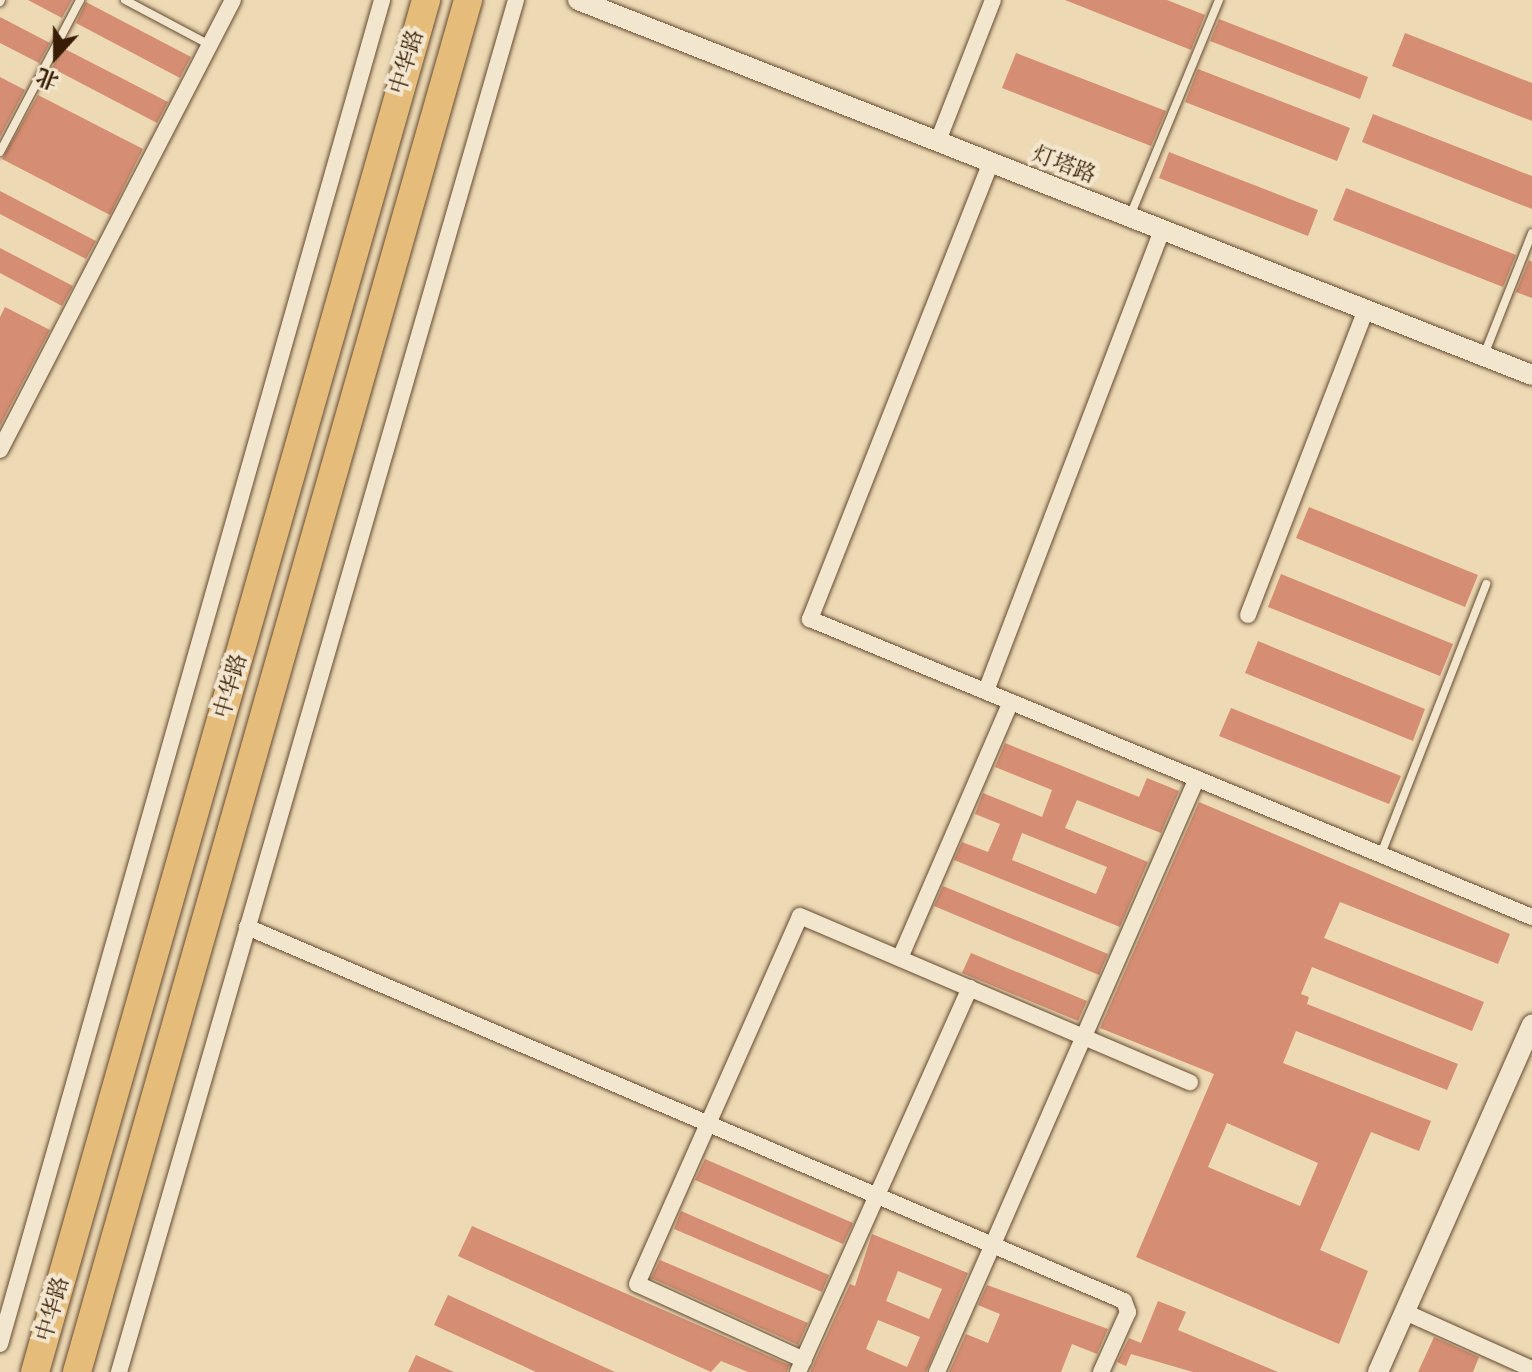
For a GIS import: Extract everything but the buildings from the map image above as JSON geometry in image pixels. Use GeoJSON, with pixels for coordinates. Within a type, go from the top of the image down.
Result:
{"type":"FeatureCollection","features":[{"type":"Feature","properties":{"kind":"highway","name":"中华路"},"geometry":{"type":"LineString","coordinates":[[35,1372],[426,0]]}},
{"type":"Feature","properties":{"kind":"highway","name":"中华路"},"geometry":{"type":"LineString","coordinates":[[77,1372],[468,0]]}},
{"type":"Feature","properties":{"kind":"street"},"geometry":{"type":"LineString","coordinates":[[0,450],[233,0]]}},
{"type":"Feature","properties":{"kind":"street"},"geometry":{"type":"LineString","coordinates":[[0,1344],[382,0]]}},
{"type":"Feature","properties":{"kind":"street"},"geometry":{"type":"LineString","coordinates":[[119,1372],[516,0]]}},
{"type":"Feature","properties":{"kind":"street","name":"灯塔路"},"geometry":{"type":"LineString","coordinates":[[578,0],[1532,375]]}},
{"type":"Feature","properties":{"kind":"street"},"geometry":{"type":"LineString","coordinates":[[938,141],[993,0]]}},
{"type":"Feature","properties":{"kind":"street"},"geometry":{"type":"LineString","coordinates":[[991,162],[810,619],[1532,917]]}},
{"type":"Feature","properties":{"kind":"street"},"geometry":{"type":"LineString","coordinates":[[986,691],[1162,229]]}},
{"type":"Feature","properties":{"kind":"street"},"geometry":{"type":"LineString","coordinates":[[1248,615],[1366,309]]}},
{"type":"Feature","properties":{"kind":"street"},"geometry":{"type":"LineString","coordinates":[[900,958],[1011,702]]}},
{"type":"Feature","properties":{"kind":"street"},"geometry":{"type":"LineString","coordinates":[[937,1372],[1197,778]]}},
{"type":"Feature","properties":{"kind":"street"},"geometry":{"type":"LineString","coordinates":[[970,988],[801,1366],[637,1284],[800,916],[900,958],[1190,1082]]}},
{"type":"Feature","properties":{"kind":"street"},"geometry":{"type":"LineString","coordinates":[[247,927],[1128,1304],[1101,1372]]}},
{"type":"Feature","properties":{"kind":"street"},"geometry":{"type":"LineString","coordinates":[[1378,1372],[1532,1025]]}},
{"type":"Feature","properties":{"kind":"street"},"geometry":{"type":"LineString","coordinates":[[1405,1312],[1532,1369]]}},
{"type":"Feature","properties":{"kind":"lane"},"geometry":{"type":"LineString","coordinates":[[0,152],[80,0]]}},
{"type":"Feature","properties":{"kind":"lane"},"geometry":{"type":"LineString","coordinates":[[125,0],[210,45]]}},
{"type":"Feature","properties":{"kind":"lane"},"geometry":{"type":"LineString","coordinates":[[1129,216],[1219,0]]}},
{"type":"Feature","properties":{"kind":"lane"},"geometry":{"type":"LineString","coordinates":[[1483,355],[1532,233]]}},
{"type":"Feature","properties":{"kind":"lane"},"geometry":{"type":"LineString","coordinates":[[1381,855],[1486,584]]}}]}
